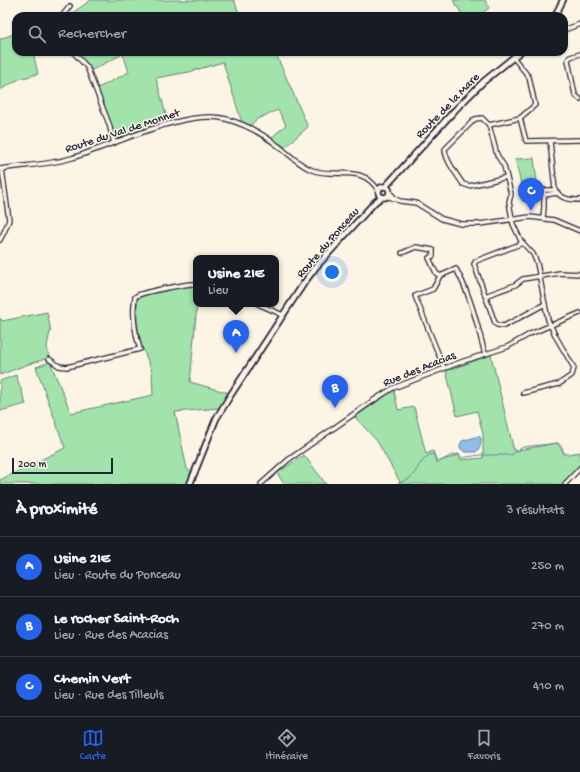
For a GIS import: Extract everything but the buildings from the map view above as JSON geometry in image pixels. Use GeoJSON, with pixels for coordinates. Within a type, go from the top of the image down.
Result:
{"type":"FeatureCollection","features":[{"type":"Feature","properties":{"kind":"street"},"geometry":{"type":"LineString","coordinates":[[557,12],[563,0]]}},
{"type":"Feature","properties":{"kind":"street"},"geometry":{"type":"LineString","coordinates":[[65,12],[70,6]]}},
{"type":"Feature","properties":{"kind":"street"},"geometry":{"type":"LineString","coordinates":[[568,28],[580,24]]}},
{"type":"Feature","properties":{"kind":"street"},"geometry":{"type":"LineString","coordinates":[[580,54],[570,57],[568,60],[575,95],[580,99]]}},
{"type":"Feature","properties":{"kind":"street"},"geometry":{"type":"LineString","coordinates":[[77,56],[87,67],[109,124],[114,143]]}},
{"type":"Feature","properties":{"kind":"street"},"geometry":{"type":"LineString","coordinates":[[489,125],[520,118],[535,105],[536,102],[529,77],[513,57]]}},
{"type":"Feature","properties":{"kind":"street","name":"Route de la Mare"},"geometry":{"type":"LineString","coordinates":[[384,191],[454,110],[483,82],[513,57]]}},
{"type":"Feature","properties":{"kind":"street","name":"Route du Val de Monnet"},"geometry":{"type":"LineString","coordinates":[[1,169],[71,159],[139,133],[187,120],[217,117],[237,123],[261,135],[276,144],[304,167],[323,173],[356,174],[371,180],[374,184],[396,200],[416,203],[442,219],[461,224],[480,224],[530,217],[543,218],[557,221],[580,231]]}},
{"type":"Feature","properties":{"kind":"street"},"geometry":{"type":"LineString","coordinates":[[507,177],[465,186],[445,153],[446,147],[475,119],[482,118],[489,125],[497,155],[504,166],[507,177],[511,194],[510,202],[515,231],[535,258],[541,276],[550,325],[573,366],[574,371],[572,375],[559,384],[523,393]]}},
{"type":"Feature","properties":{"kind":"street"},"geometry":{"type":"LineString","coordinates":[[520,118],[526,141],[580,140]]}},
{"type":"Feature","properties":{"kind":"street"},"geometry":{"type":"LineString","coordinates":[[550,141],[555,190],[568,199],[580,200]]}},
{"type":"Feature","properties":{"kind":"street"},"geometry":{"type":"LineString","coordinates":[[0,240],[9,220],[1,169]]}},
{"type":"Feature","properties":{"kind":"street"},"geometry":{"type":"LineString","coordinates":[[543,218],[544,190],[555,190]]}},
{"type":"Feature","properties":{"kind":"street","name":"Route du Ponceau"},"geometry":{"type":"LineString","coordinates":[[190,484],[216,419],[283,315],[316,267],[384,191]]}},
{"type":"Feature","properties":{"kind":"street"},"geometry":{"type":"LineString","coordinates":[[544,195],[558,193]]}},
{"type":"Feature","properties":{"kind":"street"},"geometry":{"type":"LineString","coordinates":[[523,243],[475,262],[474,267],[495,323],[500,326],[504,326],[545,304]]}},
{"type":"Feature","properties":{"kind":"street"},"geometry":{"type":"LineString","coordinates":[[402,253],[416,247],[433,250],[433,256],[429,258],[436,273],[440,276]]}},
{"type":"Feature","properties":{"kind":"street"},"geometry":{"type":"LineString","coordinates":[[444,368],[415,296],[433,290],[440,276],[456,269],[465,285],[471,301],[485,354]]}},
{"type":"Feature","properties":{"kind":"street"},"geometry":{"type":"LineString","coordinates":[[485,296],[515,285],[523,279],[560,273],[580,274]]}},
{"type":"Feature","properties":{"kind":"street"},"geometry":{"type":"LineString","coordinates":[[49,359],[59,366],[67,367],[140,349],[135,329],[134,299],[136,295],[193,284]]}},
{"type":"Feature","properties":{"kind":"street"},"geometry":{"type":"LineString","coordinates":[[265,307],[283,315]]}},
{"type":"Feature","properties":{"kind":"street","name":"Rue des Acacias"},"geometry":{"type":"LineString","coordinates":[[261,484],[288,460],[383,393],[444,368],[506,347],[530,334],[580,313]]}},
{"type":"Feature","properties":{"kind":"street"},"geometry":{"type":"LineString","coordinates":[[564,484],[580,468]]}},
{"type":"Feature","properties":{"kind":"green space"},"geometry":{"type":"Polygon","coordinates":[[[91,0],[234,0],[238,12],[74,12],[91,0]]]}},
{"type":"Feature","properties":{"kind":"green space"},"geometry":{"type":"Polygon","coordinates":[[[453,0],[485,0],[489,8],[484,12],[460,12],[453,0]]]}},
{"type":"Feature","properties":{"kind":"green space"},"geometry":{"type":"Polygon","coordinates":[[[12,34],[12,56],[34,56],[38,74],[19,79],[0,90],[0,39],[12,34]]]}},
{"type":"Feature","properties":{"kind":"green space"},"geometry":{"type":"Polygon","coordinates":[[[79,56],[119,56],[92,70],[79,56]]]}},
{"type":"Feature","properties":{"kind":"green space"},"geometry":{"type":"Polygon","coordinates":[[[124,56],[277,56],[308,127],[285,147],[271,138],[286,125],[278,110],[257,119],[250,126],[242,123],[223,62],[189,72],[156,78],[168,122],[118,138],[115,137],[98,88],[129,72],[124,56]]]}},
{"type":"Feature","properties":{"kind":"green space"},"geometry":{"type":"Polygon","coordinates":[[[534,158],[537,182],[521,184],[515,159],[534,158]]]}},
{"type":"Feature","properties":{"kind":"green space"},"geometry":{"type":"Polygon","coordinates":[[[193,286],[193,307],[197,307],[190,382],[229,393],[219,408],[175,412],[187,469],[191,472],[187,484],[0,484],[0,480],[65,448],[36,367],[50,362],[71,413],[153,395],[152,371],[141,344],[137,322],[137,297],[193,286]]]}},
{"type":"Feature","properties":{"kind":"green space"},"geometry":{"type":"Polygon","coordinates":[[[47,312],[51,332],[47,346],[49,358],[0,375],[0,318],[2,321],[47,312]]]}},
{"type":"Feature","properties":{"kind":"green space"},"geometry":{"type":"Polygon","coordinates":[[[491,355],[514,451],[557,443],[566,454],[580,452],[580,466],[563,484],[398,484],[400,482],[377,441],[355,417],[394,390],[398,410],[414,407],[426,454],[433,451],[437,462],[459,455],[461,460],[483,458],[483,434],[477,411],[457,416],[446,371],[491,355]]]}},
{"type":"Feature","properties":{"kind":"green space"},"geometry":{"type":"Polygon","coordinates":[[[16,375],[26,404],[0,411],[0,381],[16,375]]]}},
{"type":"Feature","properties":{"kind":"green space"},"geometry":{"type":"Polygon","coordinates":[[[304,455],[326,484],[284,484],[277,473],[304,455]]]}},
{"type":"Feature","properties":{"kind":"water"},"geometry":{"type":"Polygon","coordinates":[[[479,436],[481,438],[481,444],[476,452],[465,452],[460,448],[462,441],[479,436]]]}},
{"type":"Feature","properties":{"kind":"waterway"},"geometry":{"type":"LineString","coordinates":[[397,484],[410,478],[423,460],[429,455],[433,454],[437,463],[452,455],[459,454],[462,458],[479,455],[511,455],[523,447],[558,443],[562,447],[564,455]]}},
{"type":"Feature","properties":{"kind":"place","name":"Chemin Vert"},"geometry":{"type":"Point","coordinates":[531,211]}},
{"type":"Feature","properties":{"kind":"place","name":"Usine 2IE"},"geometry":{"type":"Point","coordinates":[236,353]}},
{"type":"Feature","properties":{"kind":"place","name":"Le rocher Saint-Roch"},"geometry":{"type":"Point","coordinates":[335,408]}}]}
